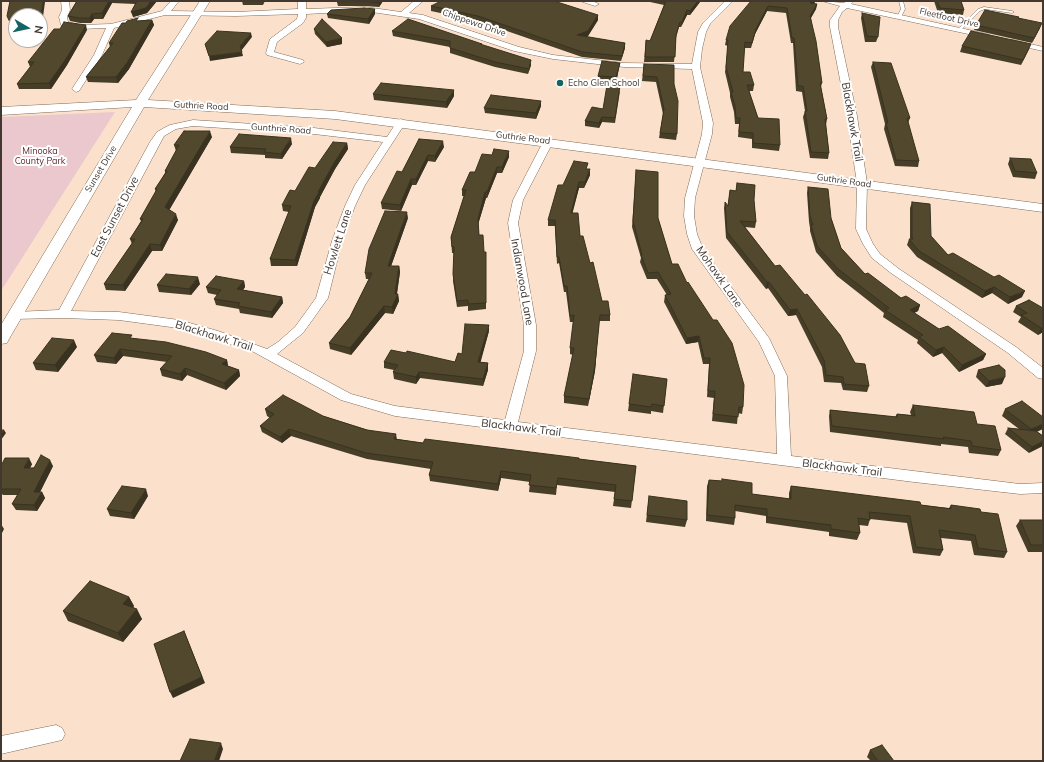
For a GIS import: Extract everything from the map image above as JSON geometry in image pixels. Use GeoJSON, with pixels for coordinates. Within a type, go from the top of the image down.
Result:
{"type":"FeatureCollection","features":[{"type":"Feature","properties":{"kind":"street"},"geometry":{"type":"LineString","coordinates":[[65,1],[66,10],[63,17],[64,23],[80,27],[111,26],[165,12],[175,1]]}},
{"type":"Feature","properties":{"kind":"street","name":"Sunset Drive"},"geometry":{"type":"LineString","coordinates":[[1,339],[140,103],[205,1]]}},
{"type":"Feature","properties":{"kind":"street"},"geometry":{"type":"LineString","coordinates":[[300,62],[270,54],[270,46],[300,21],[302,18],[302,1]]}},
{"type":"Feature","properties":{"kind":"street"},"geometry":{"type":"LineString","coordinates":[[403,14],[419,1]]}},
{"type":"Feature","properties":{"kind":"street"},"geometry":{"type":"LineString","coordinates":[[584,1],[595,4]]}},
{"type":"Feature","properties":{"kind":"street","name":"Mohawk Lane"},"geometry":{"type":"LineString","coordinates":[[729,1],[715,14],[702,32],[698,49],[696,67],[708,123],[707,134],[690,198],[689,216],[692,234],[698,249],[765,341],[781,376],[784,461]]}},
{"type":"Feature","properties":{"kind":"street","name":"Fleetfoot Drive"},"geometry":{"type":"LineString","coordinates":[[826,1],[848,3],[899,17],[1043,49]]}},
{"type":"Feature","properties":{"kind":"street","name":"Blackhawk Trail"},"geometry":{"type":"LineString","coordinates":[[848,3],[834,20],[834,27],[852,116],[862,183],[862,229],[876,256],[895,271],[1012,350],[1043,375]]}},
{"type":"Feature","properties":{"kind":"street","name":"Chippewa Drive"},"geometry":{"type":"LineString","coordinates":[[165,12],[196,14],[365,9],[403,14],[442,23],[517,49],[553,57],[624,65],[696,67]]}},
{"type":"Feature","properties":{"kind":"street"},"geometry":{"type":"LineString","coordinates":[[76,89],[98,55],[111,26]]}},
{"type":"Feature","properties":{"kind":"street","name":"Guthrie Road"},"geometry":{"type":"LineString","coordinates":[[1,111],[140,103],[290,111],[401,122],[1043,208]]}},
{"type":"Feature","properties":{"kind":"street","name":"Howlett Lane"},"geometry":{"type":"LineString","coordinates":[[268,354],[282,345],[299,330],[322,298],[337,241],[350,206],[360,185],[401,122]]}},
{"type":"Feature","properties":{"kind":"street","name":"Gunthrie Road"},"geometry":{"type":"LineString","coordinates":[[173,126],[192,123],[242,126],[314,131],[388,140]]}},
{"type":"Feature","properties":{"kind":"street","name":"East Sunset Drive"},"geometry":{"type":"LineString","coordinates":[[63,314],[155,142],[160,134],[173,126]]}},
{"type":"Feature","properties":{"kind":"street","name":"Indianwood Lane"},"geometry":{"type":"LineString","coordinates":[[510,427],[530,351],[530,326],[513,223],[518,200],[548,142]]}},
{"type":"Feature","properties":{"kind":"street","name":"Blackhawk Trail"},"geometry":{"type":"LineString","coordinates":[[15,316],[63,314],[119,316],[156,320],[214,334],[245,344],[268,354],[327,388],[346,397],[395,411],[510,427],[784,461],[1020,489],[1043,488]]}},
{"type":"Feature","properties":{"kind":"street"},"geometry":{"type":"LineString","coordinates":[[1,745],[56,734]]}},
{"type":"Feature","properties":{"kind":"lane"},"geometry":{"type":"LineString","coordinates":[[899,17],[903,9],[901,1]]}},
{"type":"Feature","properties":{"kind":"lane"},"geometry":{"type":"LineString","coordinates":[[959,30],[979,10],[985,8],[1012,12]]}},
{"type":"Feature","properties":{"kind":"green space","name":"Minooka County Park"},"geometry":{"type":"Polygon","coordinates":[[[115,112],[1,291],[1,117],[115,112]]]}},
{"type":"Feature","properties":{"kind":"building"},"geometry":{"type":"Polygon","coordinates":[[[10,1],[43,1],[42,8],[9,8],[10,1]]]}},
{"type":"Feature","properties":{"kind":"building"},"geometry":{"type":"Polygon","coordinates":[[[77,1],[109,1],[102,13],[92,14],[90,18],[68,16],[77,1]]]}},
{"type":"Feature","properties":{"kind":"building"},"geometry":{"type":"Polygon","coordinates":[[[137,1],[151,1],[146,8],[131,12],[137,1]]]}},
{"type":"Feature","properties":{"kind":"building"},"geometry":{"type":"Polygon","coordinates":[[[338,1],[364,1],[337,2],[338,1]]]}},
{"type":"Feature","properties":{"kind":"building"},"geometry":{"type":"Polygon","coordinates":[[[364,1],[380,1],[379,3],[364,1]]]}},
{"type":"Feature","properties":{"kind":"building"},"geometry":{"type":"Polygon","coordinates":[[[441,1],[554,1],[598,15],[588,31],[577,35],[625,43],[622,56],[582,52],[478,16],[431,6],[441,1]]]}},
{"type":"Feature","properties":{"kind":"building"},"geometry":{"type":"Polygon","coordinates":[[[666,1],[698,1],[690,11],[687,10],[682,22],[680,22],[676,35],[675,57],[645,57],[646,40],[650,41],[666,1]]]}},
{"type":"Feature","properties":{"kind":"building"},"geometry":{"type":"Polygon","coordinates":[[[751,1],[812,1],[810,3],[817,4],[810,16],[816,41],[822,83],[820,83],[827,119],[825,119],[829,153],[811,152],[803,86],[798,86],[794,38],[792,38],[787,8],[768,6],[756,29],[752,43],[745,42],[743,72],[750,72],[754,85],[747,85],[758,118],[779,119],[780,145],[753,143],[753,133],[739,132],[740,118],[736,118],[735,106],[731,92],[733,92],[726,67],[728,40],[726,40],[730,26],[751,1]]]}},
{"type":"Feature","properties":{"kind":"building"},"geometry":{"type":"Polygon","coordinates":[[[937,1],[961,1],[964,10],[940,8],[937,1]]]}},
{"type":"Feature","properties":{"kind":"building"},"geometry":{"type":"Polygon","coordinates":[[[364,8],[375,9],[368,19],[327,14],[331,10],[364,8]]]}},
{"type":"Feature","properties":{"kind":"building"},"geometry":{"type":"Polygon","coordinates":[[[985,10],[1042,23],[1034,38],[976,25],[985,10]]]}},
{"type":"Feature","properties":{"kind":"building"},"geometry":{"type":"Polygon","coordinates":[[[862,13],[880,17],[878,37],[867,36],[862,13]]]}},
{"type":"Feature","properties":{"kind":"building"},"geometry":{"type":"Polygon","coordinates":[[[138,18],[136,21],[152,20],[127,63],[116,77],[86,77],[113,43],[109,43],[122,23],[138,18]]]}},
{"type":"Feature","properties":{"kind":"building"},"geometry":{"type":"Polygon","coordinates":[[[322,19],[342,38],[326,42],[314,29],[322,19]]]}},
{"type":"Feature","properties":{"kind":"building"},"geometry":{"type":"Polygon","coordinates":[[[408,19],[531,60],[529,69],[495,62],[450,48],[450,41],[392,31],[408,19]]]}},
{"type":"Feature","properties":{"kind":"building"},"geometry":{"type":"Polygon","coordinates":[[[64,22],[86,25],[66,59],[49,83],[17,84],[34,62],[28,62],[39,48],[48,48],[48,37],[54,29],[60,29],[64,22]]]}},
{"type":"Feature","properties":{"kind":"building"},"geometry":{"type":"Polygon","coordinates":[[[217,31],[251,33],[240,46],[242,52],[209,56],[205,44],[217,31]]]}},
{"type":"Feature","properties":{"kind":"building"},"geometry":{"type":"Polygon","coordinates":[[[971,31],[1031,44],[1023,60],[962,46],[971,31]]]}},
{"type":"Feature","properties":{"kind":"building"},"geometry":{"type":"Polygon","coordinates":[[[602,61],[620,63],[616,77],[598,76],[602,61]]]}},
{"type":"Feature","properties":{"kind":"building"},"geometry":{"type":"Polygon","coordinates":[[[873,62],[891,63],[910,118],[907,118],[919,161],[896,160],[886,123],[888,123],[873,62]]]}},
{"type":"Feature","properties":{"kind":"building"},"geometry":{"type":"Polygon","coordinates":[[[644,64],[674,65],[674,84],[678,101],[677,134],[660,133],[664,109],[657,77],[643,76],[644,64]]]}},
{"type":"Feature","properties":{"kind":"building"},"geometry":{"type":"Polygon","coordinates":[[[381,83],[454,90],[446,102],[373,94],[381,83]]]}},
{"type":"Feature","properties":{"kind":"building"},"geometry":{"type":"Polygon","coordinates":[[[607,85],[620,86],[615,118],[602,117],[599,123],[585,121],[592,107],[603,109],[607,85]]]}},
{"type":"Feature","properties":{"kind":"building"},"geometry":{"type":"Polygon","coordinates":[[[491,95],[541,101],[536,113],[484,108],[491,95]]]}},
{"type":"Feature","properties":{"kind":"building"},"geometry":{"type":"Polygon","coordinates":[[[184,131],[210,131],[165,207],[176,214],[160,245],[150,244],[123,285],[104,284],[135,239],[130,239],[143,219],[140,219],[157,189],[155,189],[167,171],[165,171],[179,145],[174,145],[184,131]]]}},
{"type":"Feature","properties":{"kind":"building"},"geometry":{"type":"Polygon","coordinates":[[[239,134],[291,138],[281,154],[264,152],[266,149],[230,147],[239,134]]]}},
{"type":"Feature","properties":{"kind":"building"},"geometry":{"type":"Polygon","coordinates":[[[419,139],[443,141],[435,156],[428,155],[416,179],[411,179],[400,205],[381,203],[397,171],[402,172],[419,139]]]}},
{"type":"Feature","properties":{"kind":"building"},"geometry":{"type":"Polygon","coordinates":[[[333,142],[347,143],[334,163],[314,201],[295,260],[270,259],[291,206],[282,205],[290,190],[295,191],[309,167],[315,168],[333,142]]]}},
{"type":"Feature","properties":{"kind":"building"},"geometry":{"type":"Polygon","coordinates":[[[494,149],[509,151],[502,167],[497,167],[487,192],[485,192],[478,219],[479,235],[483,235],[484,252],[486,252],[486,303],[468,304],[468,300],[457,301],[453,274],[454,247],[452,247],[451,237],[466,190],[462,190],[470,172],[475,172],[482,154],[492,155],[494,149]]]}},
{"type":"Feature","properties":{"kind":"building"},"geometry":{"type":"Polygon","coordinates":[[[1010,158],[1031,159],[1037,173],[1015,171],[1010,158]]]}},
{"type":"Feature","properties":{"kind":"building"},"geometry":{"type":"Polygon","coordinates":[[[574,161],[588,163],[586,169],[590,169],[585,182],[579,182],[571,213],[578,213],[580,236],[583,236],[590,263],[593,262],[602,301],[608,301],[610,315],[600,315],[595,365],[589,399],[564,396],[574,348],[570,348],[574,315],[570,316],[567,286],[564,286],[559,257],[557,257],[555,220],[548,220],[558,185],[563,185],[574,161]]]}},
{"type":"Feature","properties":{"kind":"building"},"geometry":{"type":"Polygon","coordinates":[[[636,170],[658,172],[658,218],[672,264],[678,264],[687,283],[688,282],[713,320],[717,320],[732,343],[744,385],[743,407],[739,407],[738,417],[713,414],[715,391],[708,391],[710,358],[704,358],[699,336],[687,338],[665,295],[671,294],[658,272],[648,273],[641,255],[633,221],[636,170]]]}},
{"type":"Feature","properties":{"kind":"building"},"geometry":{"type":"Polygon","coordinates":[[[737,183],[755,185],[754,200],[756,222],[740,221],[775,266],[780,265],[805,295],[807,294],[840,335],[855,363],[865,364],[869,386],[844,384],[843,377],[826,375],[824,360],[797,309],[790,310],[769,282],[767,282],[727,232],[725,202],[728,206],[730,190],[736,191],[737,183]]]}},
{"type":"Feature","properties":{"kind":"building"},"geometry":{"type":"Polygon","coordinates":[[[808,187],[828,189],[831,218],[841,248],[865,274],[868,273],[901,298],[906,296],[920,305],[910,310],[939,329],[948,326],[986,354],[962,365],[944,347],[936,350],[919,337],[923,335],[885,310],[889,308],[838,269],[817,246],[811,225],[813,225],[810,216],[808,187]]]}},
{"type":"Feature","properties":{"kind":"building"},"geometry":{"type":"Polygon","coordinates":[[[912,202],[930,204],[931,236],[948,255],[953,253],[994,277],[999,275],[1025,291],[1010,297],[994,287],[985,291],[919,251],[909,239],[913,239],[912,202]]]}},
{"type":"Feature","properties":{"kind":"building"},"geometry":{"type":"Polygon","coordinates":[[[385,211],[407,212],[388,266],[399,266],[395,294],[398,294],[392,307],[384,306],[350,348],[329,343],[350,317],[372,273],[365,273],[369,249],[385,211]]]}},
{"type":"Feature","properties":{"kind":"building"},"geometry":{"type":"Polygon","coordinates":[[[166,274],[198,277],[189,289],[157,285],[166,274]]]}},
{"type":"Feature","properties":{"kind":"building"},"geometry":{"type":"Polygon","coordinates":[[[216,276],[244,281],[237,289],[282,297],[271,312],[238,306],[240,303],[214,299],[221,290],[206,287],[216,276]]]}},
{"type":"Feature","properties":{"kind":"building"},"geometry":{"type":"Polygon","coordinates":[[[1029,300],[1043,308],[1043,327],[1041,328],[1021,315],[1027,313],[1016,306],[1029,300]]]}},
{"type":"Feature","properties":{"kind":"building"},"geometry":{"type":"Polygon","coordinates":[[[465,324],[489,325],[478,362],[488,363],[483,379],[419,372],[416,377],[393,372],[398,365],[384,362],[391,350],[406,353],[407,351],[455,362],[458,353],[462,354],[465,324]]]}},
{"type":"Feature","properties":{"kind":"building"},"geometry":{"type":"Polygon","coordinates":[[[112,333],[132,335],[130,338],[166,342],[206,352],[227,360],[222,364],[239,370],[224,383],[185,368],[180,374],[160,369],[172,356],[120,349],[114,358],[94,355],[112,333]]]}},
{"type":"Feature","properties":{"kind":"building"},"geometry":{"type":"Polygon","coordinates":[[[52,338],[74,340],[55,365],[33,363],[52,338]]]}},
{"type":"Feature","properties":{"kind":"building"},"geometry":{"type":"Polygon","coordinates":[[[999,365],[1005,370],[1005,377],[989,381],[978,370],[999,365]]]}},
{"type":"Feature","properties":{"kind":"building"},"geometry":{"type":"Polygon","coordinates":[[[633,374],[667,379],[664,406],[652,404],[651,407],[629,404],[633,374]]]}},
{"type":"Feature","properties":{"kind":"building"},"geometry":{"type":"Polygon","coordinates":[[[283,395],[323,416],[367,430],[396,434],[394,439],[423,443],[425,439],[636,466],[632,501],[614,499],[616,485],[558,478],[556,488],[529,485],[531,475],[501,471],[498,484],[429,475],[433,462],[366,453],[289,429],[280,437],[260,426],[274,414],[265,409],[283,395]]]}},
{"type":"Feature","properties":{"kind":"building"},"geometry":{"type":"Polygon","coordinates":[[[1022,401],[1043,417],[1043,424],[1031,429],[1005,409],[1022,401]]]}},
{"type":"Feature","properties":{"kind":"building"},"geometry":{"type":"Polygon","coordinates":[[[913,405],[974,412],[977,424],[995,426],[1001,450],[972,446],[971,441],[943,437],[944,439],[832,426],[830,410],[897,417],[897,414],[915,416],[913,405]]]}},
{"type":"Feature","properties":{"kind":"building"},"geometry":{"type":"Polygon","coordinates":[[[1008,428],[1036,431],[1043,436],[1043,441],[1032,447],[1008,428]]]}},
{"type":"Feature","properties":{"kind":"building"},"geometry":{"type":"Polygon","coordinates":[[[41,455],[50,460],[34,492],[42,492],[34,505],[12,504],[21,489],[1,489],[1,466],[5,458],[29,458],[24,468],[34,468],[41,455]]]}},
{"type":"Feature","properties":{"kind":"building"},"geometry":{"type":"Polygon","coordinates":[[[722,479],[752,483],[752,494],[791,499],[791,486],[920,502],[921,505],[951,509],[951,505],[980,509],[981,512],[998,514],[1007,552],[978,548],[975,535],[939,530],[943,550],[916,547],[910,516],[869,512],[870,520],[858,518],[860,533],[831,529],[831,525],[767,517],[767,509],[735,505],[735,518],[707,515],[709,480],[722,481],[722,479]]]}},
{"type":"Feature","properties":{"kind":"building"},"geometry":{"type":"Polygon","coordinates":[[[122,486],[146,489],[131,513],[107,509],[122,486]]]}},
{"type":"Feature","properties":{"kind":"building"},"geometry":{"type":"Polygon","coordinates":[[[649,496],[687,501],[687,520],[647,515],[649,496]]]}},
{"type":"Feature","properties":{"kind":"building"},"geometry":{"type":"Polygon","coordinates":[[[1020,520],[1043,520],[1043,545],[1031,545],[1020,520]]]}},
{"type":"Feature","properties":{"kind":"building"},"geometry":{"type":"Polygon","coordinates":[[[90,581],[129,597],[123,604],[137,609],[118,633],[63,611],[90,581]]]}},
{"type":"Feature","properties":{"kind":"building"},"geometry":{"type":"Polygon","coordinates":[[[184,631],[202,677],[170,692],[154,644],[184,631]]]}},
{"type":"Feature","properties":{"kind":"building"},"geometry":{"type":"Polygon","coordinates":[[[190,739],[221,743],[214,761],[180,761],[190,739]]]}},
{"type":"Feature","properties":{"kind":"building"},"geometry":{"type":"Polygon","coordinates":[[[882,745],[894,761],[878,761],[870,750],[882,745]]]}},
{"type":"Feature","properties":{"kind":"place","name":"Echo Glen School"},"geometry":{"type":"Point","coordinates":[560,83]}}]}
